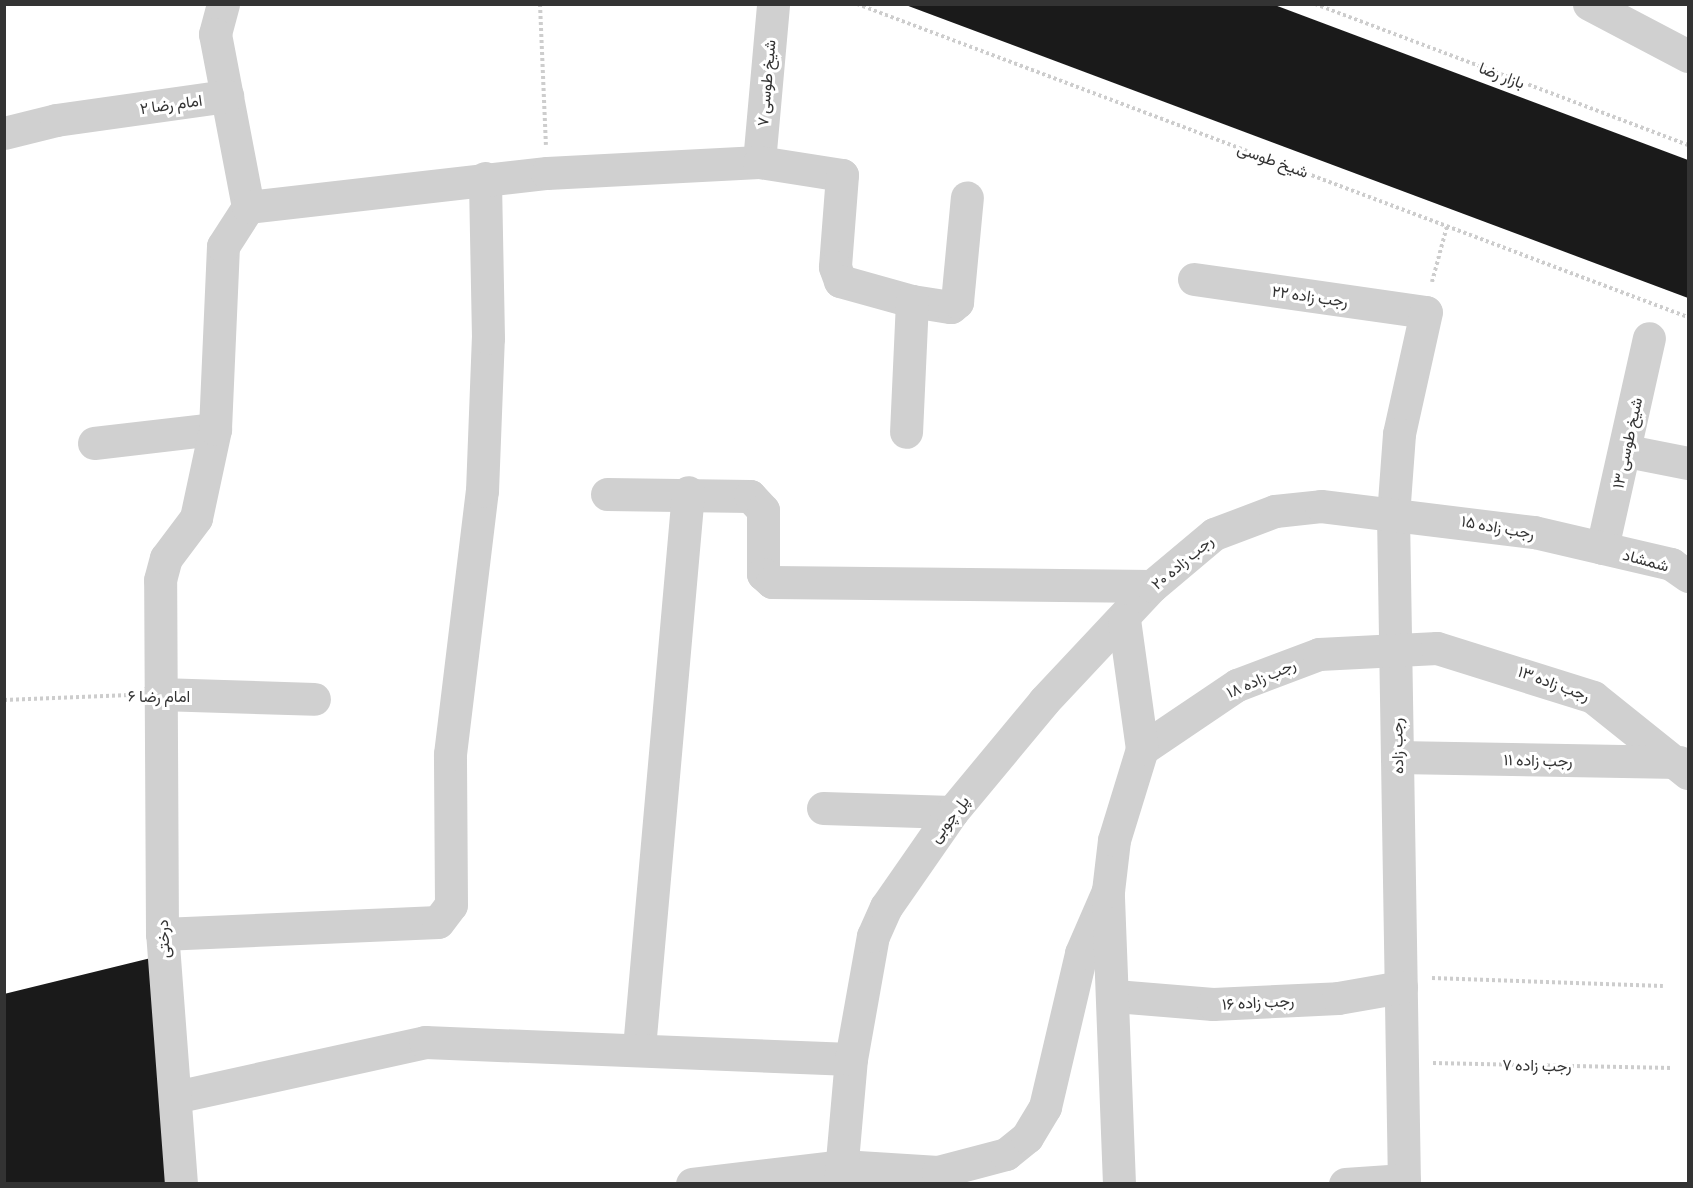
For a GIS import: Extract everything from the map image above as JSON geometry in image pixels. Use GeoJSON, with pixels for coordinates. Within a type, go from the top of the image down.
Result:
{"type":"FeatureCollection","features":[{"type":"Feature","properties":{"kind":"street"},"geometry":{"type":"LineString","coordinates":[[223,4],[215,34],[248,207],[485,178],[759,162],[842,175],[834,267],[840,280],[912,301],[951,307],[957,302],[967,197]]}},
{"type":"Feature","properties":{"kind":"street","name":"شیخ طوسی ۷"},"geometry":{"type":"LineString","coordinates":[[759,162],[773,4]]}},
{"type":"Feature","properties":{"kind":"street"},"geometry":{"type":"LineString","coordinates":[[1603,8],[1689,56]]}},
{"type":"Feature","properties":{"kind":"street","name":"امام رضا ۲"},"geometry":{"type":"LineString","coordinates":[[4,133],[56,120],[227,96]]}},
{"type":"Feature","properties":{"kind":"street"},"geometry":{"type":"LineString","coordinates":[[162,934],[438,922],[451,905],[450,754],[482,491],[488,338],[485,178]]}},
{"type":"Feature","properties":{"kind":"street","name":"درختی"},"geometry":{"type":"LineString","coordinates":[[182,1184],[162,934],[159,694],[161,568],[194,528],[215,429],[223,246],[248,207]]}},
{"type":"Feature","properties":{"kind":"street","name":"رجب زاده ۲۲"},"geometry":{"type":"LineString","coordinates":[[1194,279],[1426,312]]}},
{"type":"Feature","properties":{"kind":"street"},"geometry":{"type":"LineString","coordinates":[[906,432],[912,301]]}},
{"type":"Feature","properties":{"kind":"street","name":"رجب زاده"},"geometry":{"type":"LineString","coordinates":[[1404,1182],[1393,515],[1399,434],[1426,312]]}},
{"type":"Feature","properties":{"kind":"street","name":"شیخ طوسی ۱۳"},"geometry":{"type":"LineString","coordinates":[[1602,548],[1628,452],[1649,338]]}},
{"type":"Feature","properties":{"kind":"street"},"geometry":{"type":"LineString","coordinates":[[94,443],[215,429]]}},
{"type":"Feature","properties":{"kind":"street"},"geometry":{"type":"LineString","coordinates":[[1628,452],[1689,463]]}},
{"type":"Feature","properties":{"kind":"street"},"geometry":{"type":"LineString","coordinates":[[607,494],[719,491],[759,501],[763,574],[772,582],[1152,586]]}},
{"type":"Feature","properties":{"kind":"street"},"geometry":{"type":"LineString","coordinates":[[639,1048],[688,492]]}},
{"type":"Feature","properties":{"kind":"street","name":"رجب زاده ۲۰"},"geometry":{"type":"LineString","coordinates":[[1124,620],[1152,586],[1214,534],[1275,511],[1321,506],[1393,515]]}},
{"type":"Feature","properties":{"kind":"street","name":"رجب زاده ۱۵"},"geometry":{"type":"LineString","coordinates":[[1393,515],[1467,520],[1602,548]]}},
{"type":"Feature","properties":{"kind":"street","name":"شمشاد"},"geometry":{"type":"LineString","coordinates":[[1602,548],[1671,564],[1689,576]]}},
{"type":"Feature","properties":{"kind":"street"},"geometry":{"type":"LineString","coordinates":[[1119,1184],[1115,996],[1108,891],[1114,840],[1142,749],[1124,620]]}},
{"type":"Feature","properties":{"kind":"street","name":"پل چوبی"},"geometry":{"type":"LineString","coordinates":[[841,1175],[851,1059],[873,936],[952,812],[1044,701],[1124,620]]}},
{"type":"Feature","properties":{"kind":"street","name":"رجب زاده ۱۸"},"geometry":{"type":"LineString","coordinates":[[1142,749],[1237,685],[1319,654],[1395,646]]}},
{"type":"Feature","properties":{"kind":"street","name":"رجب زاده ۱۳"},"geometry":{"type":"LineString","coordinates":[[1395,646],[1448,650],[1593,697],[1684,767]]}},
{"type":"Feature","properties":{"kind":"street","name":"امام رضا ۶"},"geometry":{"type":"LineString","coordinates":[[159,694],[314,699]]}},
{"type":"Feature","properties":{"kind":"street","name":"رجب زاده ۱۱"},"geometry":{"type":"LineString","coordinates":[[1397,758],[1684,767]]}},
{"type":"Feature","properties":{"kind":"street"},"geometry":{"type":"LineString","coordinates":[[823,808],[952,812]]}},
{"type":"Feature","properties":{"kind":"street"},"geometry":{"type":"LineString","coordinates":[[692,1184],[938,1172],[1006,1154],[1027,1137],[1045,1107],[1081,953],[1108,891]]}},
{"type":"Feature","properties":{"kind":"street","name":"رجب زاده ۱۶"},"geometry":{"type":"LineString","coordinates":[[1115,996],[1214,1004],[1338,998],[1401,982]]}},
{"type":"Feature","properties":{"kind":"street"},"geometry":{"type":"LineString","coordinates":[[174,1097],[425,1042],[639,1048],[851,1059]]}},
{"type":"Feature","properties":{"kind":"street"},"geometry":{"type":"LineString","coordinates":[[1345,1184],[1404,1182]]}},
{"type":"Feature","properties":{"kind":"path"},"geometry":{"type":"LineString","coordinates":[[540,4],[547,173]]}},
{"type":"Feature","properties":{"kind":"path","name":"شیخ طوسی"},"geometry":{"type":"LineString","coordinates":[[857,4],[1689,317]]}},
{"type":"Feature","properties":{"kind":"path","name":"بازار رضا"},"geometry":{"type":"LineString","coordinates":[[1315,4],[1689,144]]}},
{"type":"Feature","properties":{"kind":"path"},"geometry":{"type":"LineString","coordinates":[[1426,312],[1447,225]]}},
{"type":"Feature","properties":{"kind":"path","name":"امام رضا ۶"},"geometry":{"type":"LineString","coordinates":[[4,700],[159,694]]}},
{"type":"Feature","properties":{"kind":"path"},"geometry":{"type":"LineString","coordinates":[[1401,982],[1663,986]]}},
{"type":"Feature","properties":{"kind":"path","name":"رجب زاده ۷"},"geometry":{"type":"LineString","coordinates":[[1402,1062],[1672,1068]]}},
{"type":"Feature","properties":{"kind":"building"},"geometry":{"type":"Polygon","coordinates":[[[903,4],[1272,4],[1688,160],[1688,298],[903,4]]]}},
{"type":"Feature","properties":{"kind":"building"},"geometry":{"type":"Polygon","coordinates":[[[155,957],[174,1184],[4,1184],[4,994],[155,957]]]}}]}
